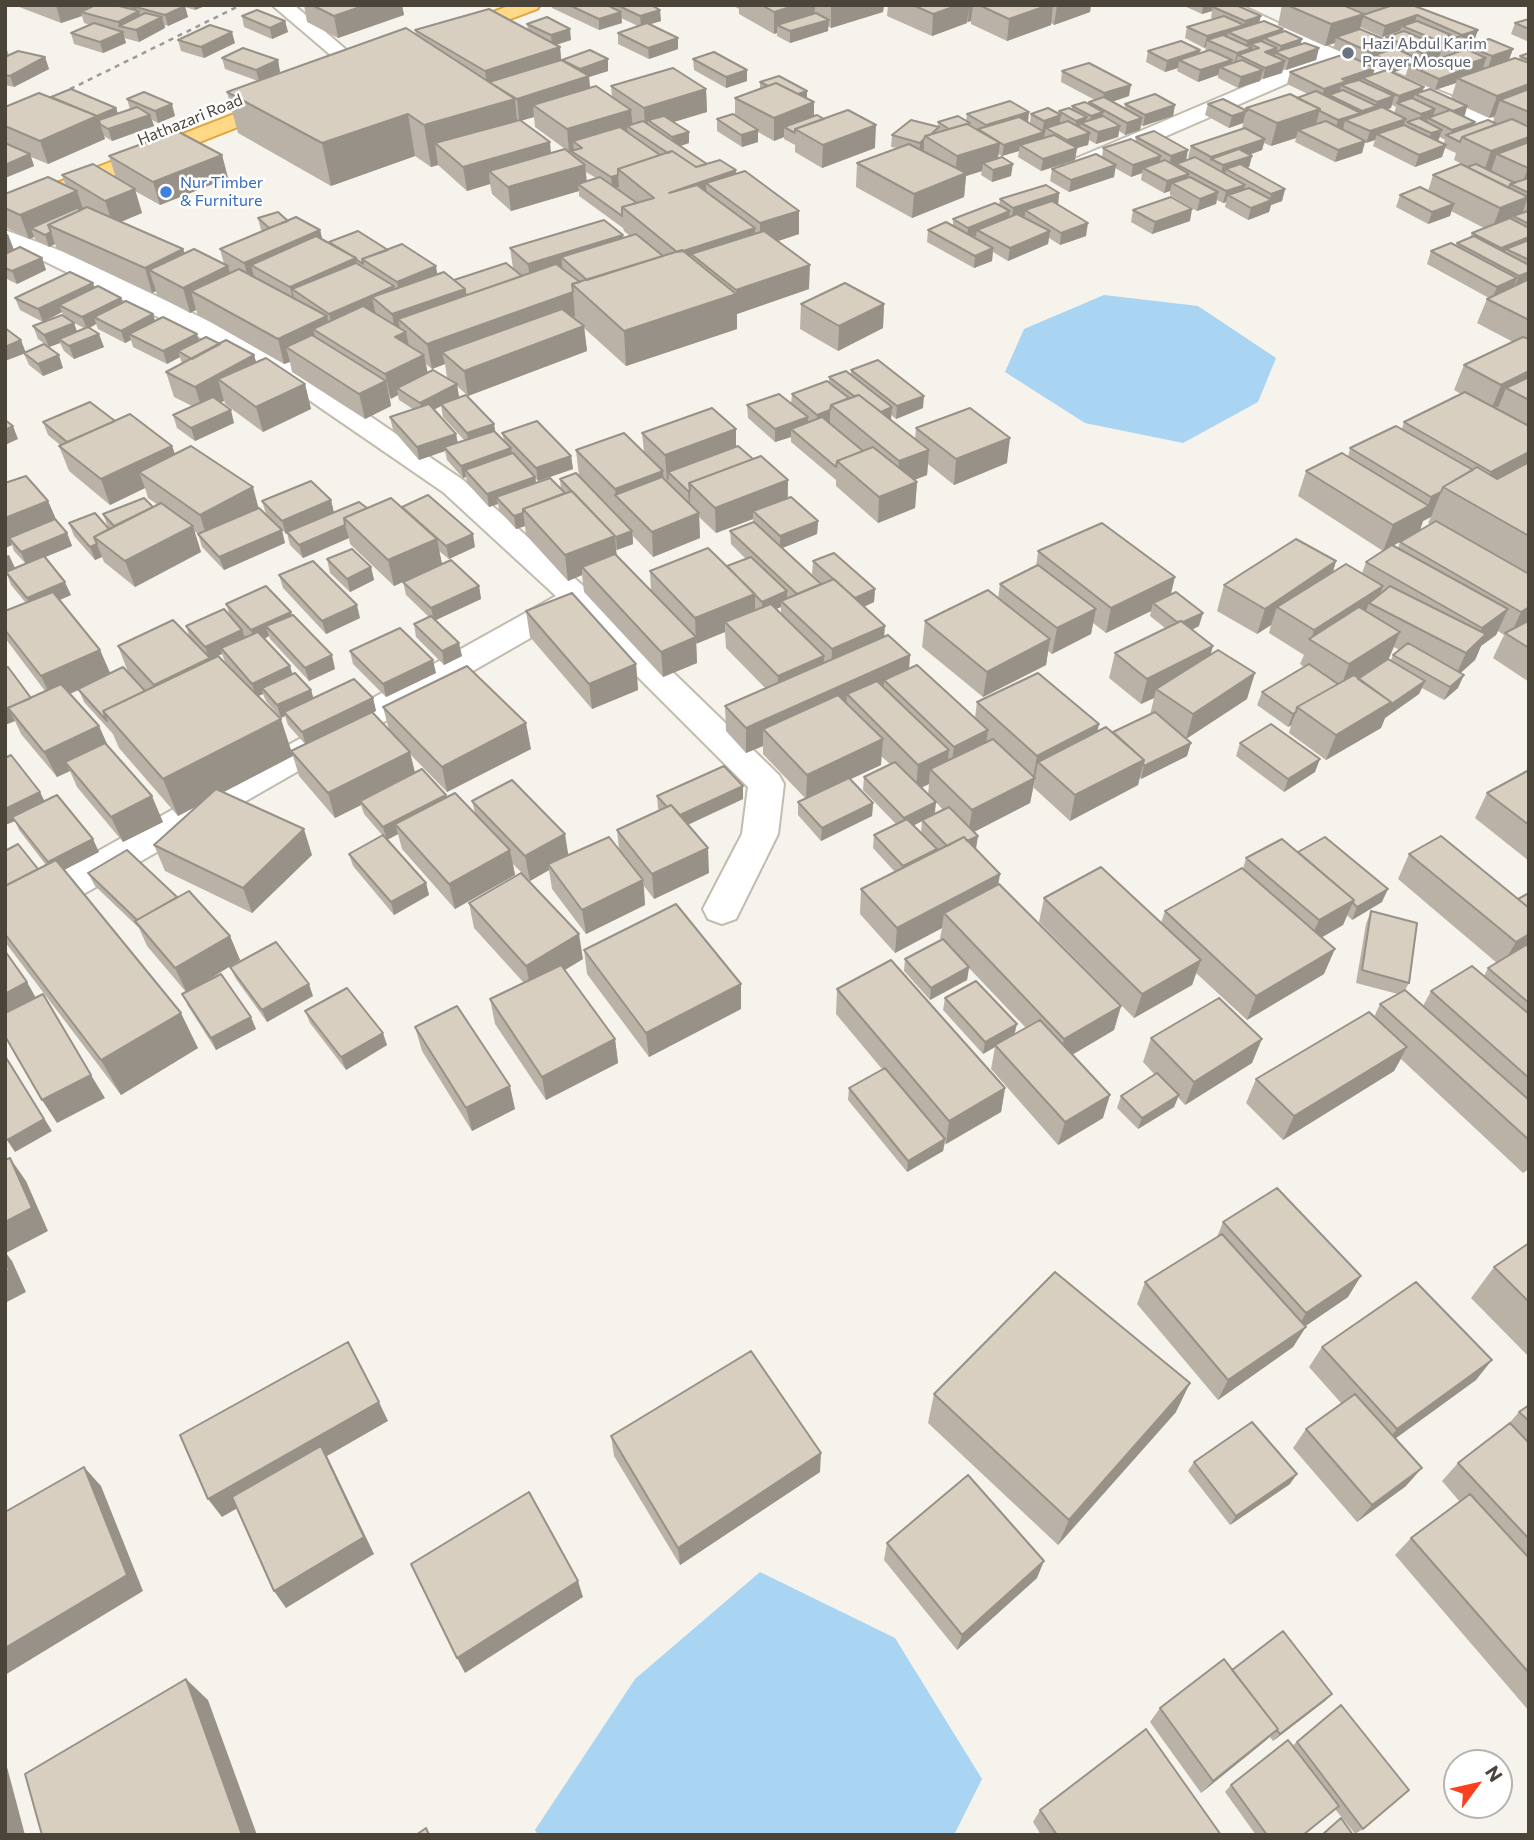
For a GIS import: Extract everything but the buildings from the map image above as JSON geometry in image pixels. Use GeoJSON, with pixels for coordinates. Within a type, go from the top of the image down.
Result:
{"type":"FeatureCollection","features":[{"type":"Feature","properties":{"kind":"highway"},"geometry":{"type":"LineString","coordinates":[[495,5],[435,34],[530,5]]}},
{"type":"Feature","properties":{"kind":"highway"},"geometry":{"type":"LineString","coordinates":[[329,74],[354,65],[372,50]]}},
{"type":"Feature","properties":{"kind":"highway","name":"Hathazari Road"},"geometry":{"type":"LineString","coordinates":[[5,196],[292,88],[5,212]]}},
{"type":"Feature","properties":{"kind":"street"},"geometry":{"type":"LineString","coordinates":[[282,5],[354,65]]}},
{"type":"Feature","properties":{"kind":"street"},"geometry":{"type":"LineString","coordinates":[[1224,5],[1448,103],[1529,146]]}},
{"type":"Feature","properties":{"kind":"street"},"geometry":{"type":"LineString","coordinates":[[1071,169],[1334,55]]}},
{"type":"Feature","properties":{"kind":"street"},"geometry":{"type":"LineString","coordinates":[[5,237],[55,257],[274,363],[453,486],[578,598],[766,784],[760,834],[722,909]]}},
{"type":"Feature","properties":{"kind":"street"},"geometry":{"type":"LineString","coordinates":[[5,921],[578,598]]}},
{"type":"Feature","properties":{"kind":"water"},"geometry":{"type":"Polygon","coordinates":[[[1104,295],[1198,306],[1276,358],[1258,402],[1183,443],[1085,423],[1005,372],[1024,329],[1104,295]]]}},
{"type":"Feature","properties":{"kind":"water"},"geometry":{"type":"Polygon","coordinates":[[[760,1572],[895,1638],[982,1779],[954,1835],[538,1835],[535,1830],[635,1679],[760,1572]]]}},
{"type":"Feature","properties":{"kind":"railway"},"geometry":{"type":"LineString","coordinates":[[52,98],[241,5]]}},
{"type":"Feature","properties":{"kind":"place","name":"Hazi Abdul Karim Prayer Mosque"},"geometry":{"type":"Point","coordinates":[1348,53]}},
{"type":"Feature","properties":{"kind":"place","name":"Nur Timber & Furniture"},"geometry":{"type":"Point","coordinates":[166,192]}}]}
